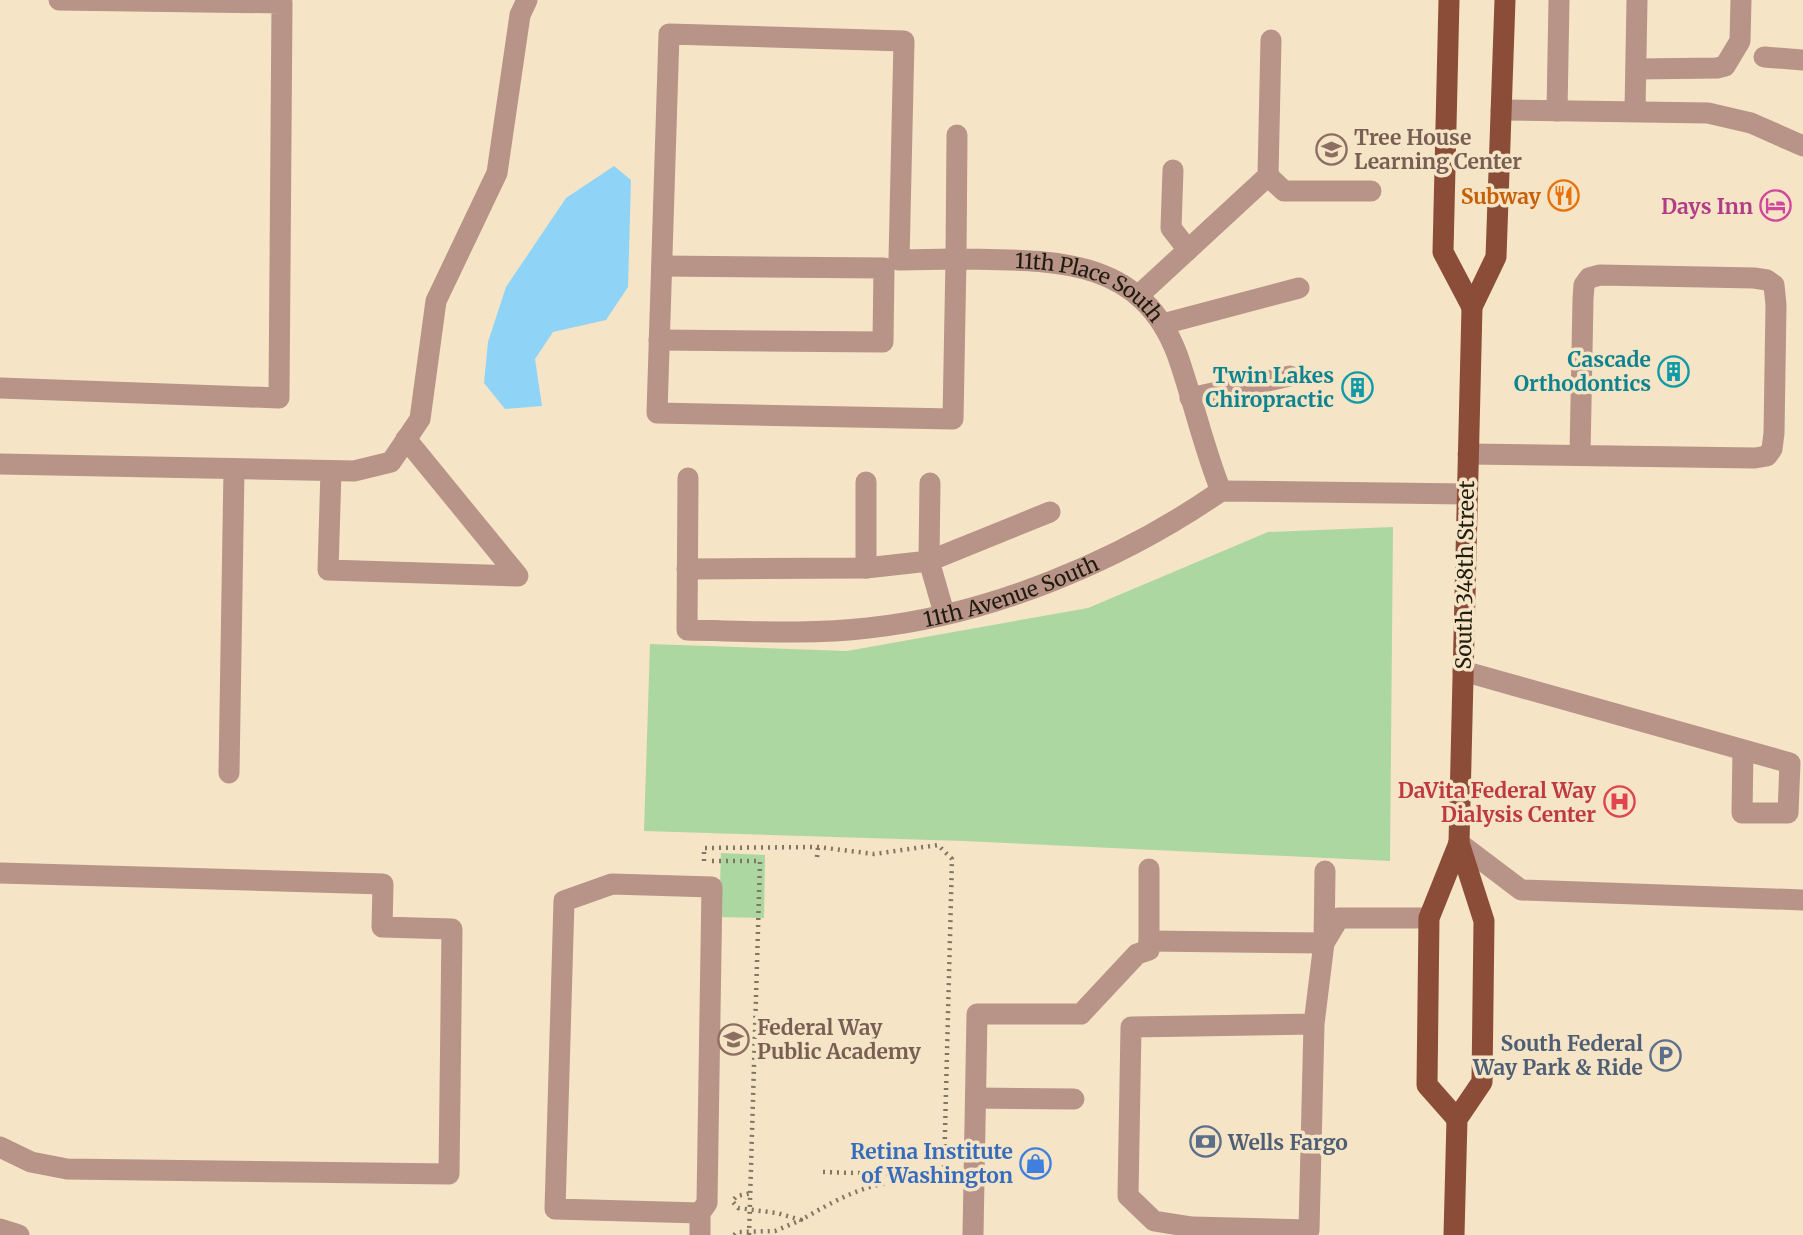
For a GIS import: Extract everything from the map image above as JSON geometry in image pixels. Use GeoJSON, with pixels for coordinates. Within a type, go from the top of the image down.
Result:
{"type":"FeatureCollection","features":[{"type":"Feature","properties":{"kind":"main road","name":"South 348th Street"},"geometry":{"type":"LineString","coordinates":[[1449,0],[1443,253],[1472,307]]}},
{"type":"Feature","properties":{"kind":"main road","name":"South 348th Street"},"geometry":{"type":"LineString","coordinates":[[1459,843],[1429,918],[1427,1085],[1457,1119],[1482,1082],[1484,920],[1459,843],[1462,671],[1472,307],[1496,257],[1505,0]]}},
{"type":"Feature","properties":{"kind":"main road"},"geometry":{"type":"LineString","coordinates":[[1454,1235],[1457,1119]]}},
{"type":"Feature","properties":{"kind":"street"},"geometry":{"type":"LineString","coordinates":[[0,388],[279,398],[282,3],[59,0]]}},
{"type":"Feature","properties":{"kind":"street"},"geometry":{"type":"LineString","coordinates":[[0,464],[354,471],[391,462],[420,419],[436,301],[497,173],[520,15],[527,0]]}},
{"type":"Feature","properties":{"kind":"street"},"geometry":{"type":"LineString","coordinates":[[1557,111],[1559,0]]}},
{"type":"Feature","properties":{"kind":"street"},"geometry":{"type":"LineString","coordinates":[[1635,111],[1637,0]]}},
{"type":"Feature","properties":{"kind":"street"},"geometry":{"type":"LineString","coordinates":[[1636,69],[1725,66],[1740,41],[1741,0]]}},
{"type":"Feature","properties":{"kind":"street"},"geometry":{"type":"LineString","coordinates":[[659,340],[883,342],[891,264],[904,41],[669,34],[662,266],[659,340],[657,413],[953,419],[957,135]]}},
{"type":"Feature","properties":{"kind":"street"},"geometry":{"type":"LineString","coordinates":[[1139,295],[1268,176],[1271,40]]}},
{"type":"Feature","properties":{"kind":"street"},"geometry":{"type":"LineString","coordinates":[[1764,57],[1803,60]]}},
{"type":"Feature","properties":{"kind":"street"},"geometry":{"type":"LineString","coordinates":[[1501,110],[1708,113],[1751,123],[1803,146]]}},
{"type":"Feature","properties":{"kind":"street"},"geometry":{"type":"LineString","coordinates":[[1173,170],[1171,228],[1188,250]]}},
{"type":"Feature","properties":{"kind":"street"},"geometry":{"type":"LineString","coordinates":[[1268,176],[1284,191],[1371,191]]}},
{"type":"Feature","properties":{"kind":"street","name":"11th Place South"},"geometry":{"type":"LineString","coordinates":[[662,266],[891,264],[956,259],[1024,261],[1079,267],[1108,276],[1139,295],[1163,324],[1177,354],[1209,461],[1221,491]]}},
{"type":"Feature","properties":{"kind":"street"},"geometry":{"type":"LineString","coordinates":[[1468,454],[1755,458],[1769,455],[1774,433],[1774,285],[1767,280],[1754,278],[1600,275],[1589,278],[1584,285],[1583,299],[1580,455]]}},
{"type":"Feature","properties":{"kind":"street"},"geometry":{"type":"LineString","coordinates":[[1163,324],[1299,288]]}},
{"type":"Feature","properties":{"kind":"street"},"geometry":{"type":"LineString","coordinates":[[1190,398],[1290,376]]}},
{"type":"Feature","properties":{"kind":"street"},"geometry":{"type":"LineString","coordinates":[[331,471],[328,570],[518,576],[406,439]]}},
{"type":"Feature","properties":{"kind":"street"},"geometry":{"type":"LineString","coordinates":[[229,773],[234,469]]}},
{"type":"Feature","properties":{"kind":"street","name":"11th Avenue South"},"geometry":{"type":"LineString","coordinates":[[688,478],[687,630],[800,632],[866,628],[944,613],[1020,592],[1079,570],[1135,545],[1221,491]]}},
{"type":"Feature","properties":{"kind":"street"},"geometry":{"type":"LineString","coordinates":[[866,482],[866,568]]}},
{"type":"Feature","properties":{"kind":"street"},"geometry":{"type":"LineString","coordinates":[[930,483],[929,561],[944,613]]}},
{"type":"Feature","properties":{"kind":"street"},"geometry":{"type":"LineString","coordinates":[[1221,491],[1467,494]]}},
{"type":"Feature","properties":{"kind":"street"},"geometry":{"type":"LineString","coordinates":[[687,569],[866,568],[929,561],[1050,512]]}},
{"type":"Feature","properties":{"kind":"street"},"geometry":{"type":"LineString","coordinates":[[1462,671],[1743,750]]}},
{"type":"Feature","properties":{"kind":"street"},"geometry":{"type":"LineString","coordinates":[[1459,843],[1521,890],[1803,900]]}},
{"type":"Feature","properties":{"kind":"street"},"geometry":{"type":"LineString","coordinates":[[973,1235],[977,1014],[1081,1014],[1137,954],[1149,950],[1149,869]]}},
{"type":"Feature","properties":{"kind":"street"},"geometry":{"type":"LineString","coordinates":[[1314,1024],[1130,1027],[1128,1196],[1154,1221],[1191,1231],[1309,1230],[1314,1024],[1324,943],[1325,871]]}},
{"type":"Feature","properties":{"kind":"street"},"geometry":{"type":"LineString","coordinates":[[0,873],[383,884],[383,927],[452,929],[449,1174],[66,1169],[31,1162],[0,1147]]}},
{"type":"Feature","properties":{"kind":"street"},"geometry":{"type":"LineString","coordinates":[[700,1213],[555,1209],[564,901],[612,884],[712,887],[707,1203],[700,1213],[700,1235]]}},
{"type":"Feature","properties":{"kind":"street"},"geometry":{"type":"LineString","coordinates":[[1324,943],[1339,918],[1429,918]]}},
{"type":"Feature","properties":{"kind":"street"},"geometry":{"type":"LineString","coordinates":[[1149,941],[1324,943]]}},
{"type":"Feature","properties":{"kind":"street"},"geometry":{"type":"LineString","coordinates":[[976,1098],[1074,1099]]}},
{"type":"Feature","properties":{"kind":"street"},"geometry":{"type":"LineString","coordinates":[[0,1230],[19,1235]]}},
{"type":"Feature","properties":{"kind":"path"},"geometry":{"type":"LineString","coordinates":[[704,860],[704,848],[818,847],[874,854],[938,845],[952,859],[944,1170],[938,1179],[930,1182],[873,1185],[775,1231],[737,1232],[733,1235]]}},
{"type":"Feature","properties":{"kind":"path"},"geometry":{"type":"LineString","coordinates":[[817,857],[818,847]]}},
{"type":"Feature","properties":{"kind":"path"},"geometry":{"type":"LineString","coordinates":[[823,1172],[888,1174],[892,1182]]}},
{"type":"Feature","properties":{"kind":"path"},"geometry":{"type":"LineString","coordinates":[[749,1233],[750,1210],[751,1193],[737,1196],[732,1201],[738,1208],[750,1210],[777,1213],[801,1220]]}},
{"type":"Feature","properties":{"kind":"green space"},"geometry":{"type":"Polygon","coordinates":[[[1393,527],[1390,861],[964,841],[644,831],[650,644],[847,651],[1088,608],[1268,532],[1393,527]]]}},
{"type":"Feature","properties":{"kind":"green space"},"geometry":{"type":"Polygon","coordinates":[[[721,853],[765,855],[764,918],[719,917],[721,853]]]}},
{"type":"Feature","properties":{"kind":"water"},"geometry":{"type":"Polygon","coordinates":[[[614,166],[631,180],[628,287],[606,320],[553,332],[535,359],[542,406],[505,409],[484,383],[488,342],[506,287],[566,198],[614,166]]]}},
{"type":"Feature","properties":{"kind":"place","name":"Tree House Learning Center"},"geometry":{"type":"Point","coordinates":[1331,149]}},
{"type":"Feature","properties":{"kind":"place","name":"Subway"},"geometry":{"type":"Point","coordinates":[1564,196]}},
{"type":"Feature","properties":{"kind":"place","name":"Days Inn"},"geometry":{"type":"Point","coordinates":[1776,206]}},
{"type":"Feature","properties":{"kind":"place","name":"Cascade Orthodontics"},"geometry":{"type":"Point","coordinates":[1674,371]}},
{"type":"Feature","properties":{"kind":"place","name":"Twin Lakes Chiropractic"},"geometry":{"type":"Point","coordinates":[1357,387]}},
{"type":"Feature","properties":{"kind":"place","name":"DaVita Federal Way Dialysis Center"},"geometry":{"type":"Point","coordinates":[1619,802]}},
{"type":"Feature","properties":{"kind":"place","name":"Federal Way Public Academy"},"geometry":{"type":"Point","coordinates":[734,1039]}},
{"type":"Feature","properties":{"kind":"place","name":"South Federal Way Park & Ride"},"geometry":{"type":"Point","coordinates":[1666,1055]}},
{"type":"Feature","properties":{"kind":"place","name":"Wells Fargo"},"geometry":{"type":"Point","coordinates":[1205,1142]}},
{"type":"Feature","properties":{"kind":"place","name":"Retina Institute of Washington"},"geometry":{"type":"Point","coordinates":[1036,1163]}}]}
